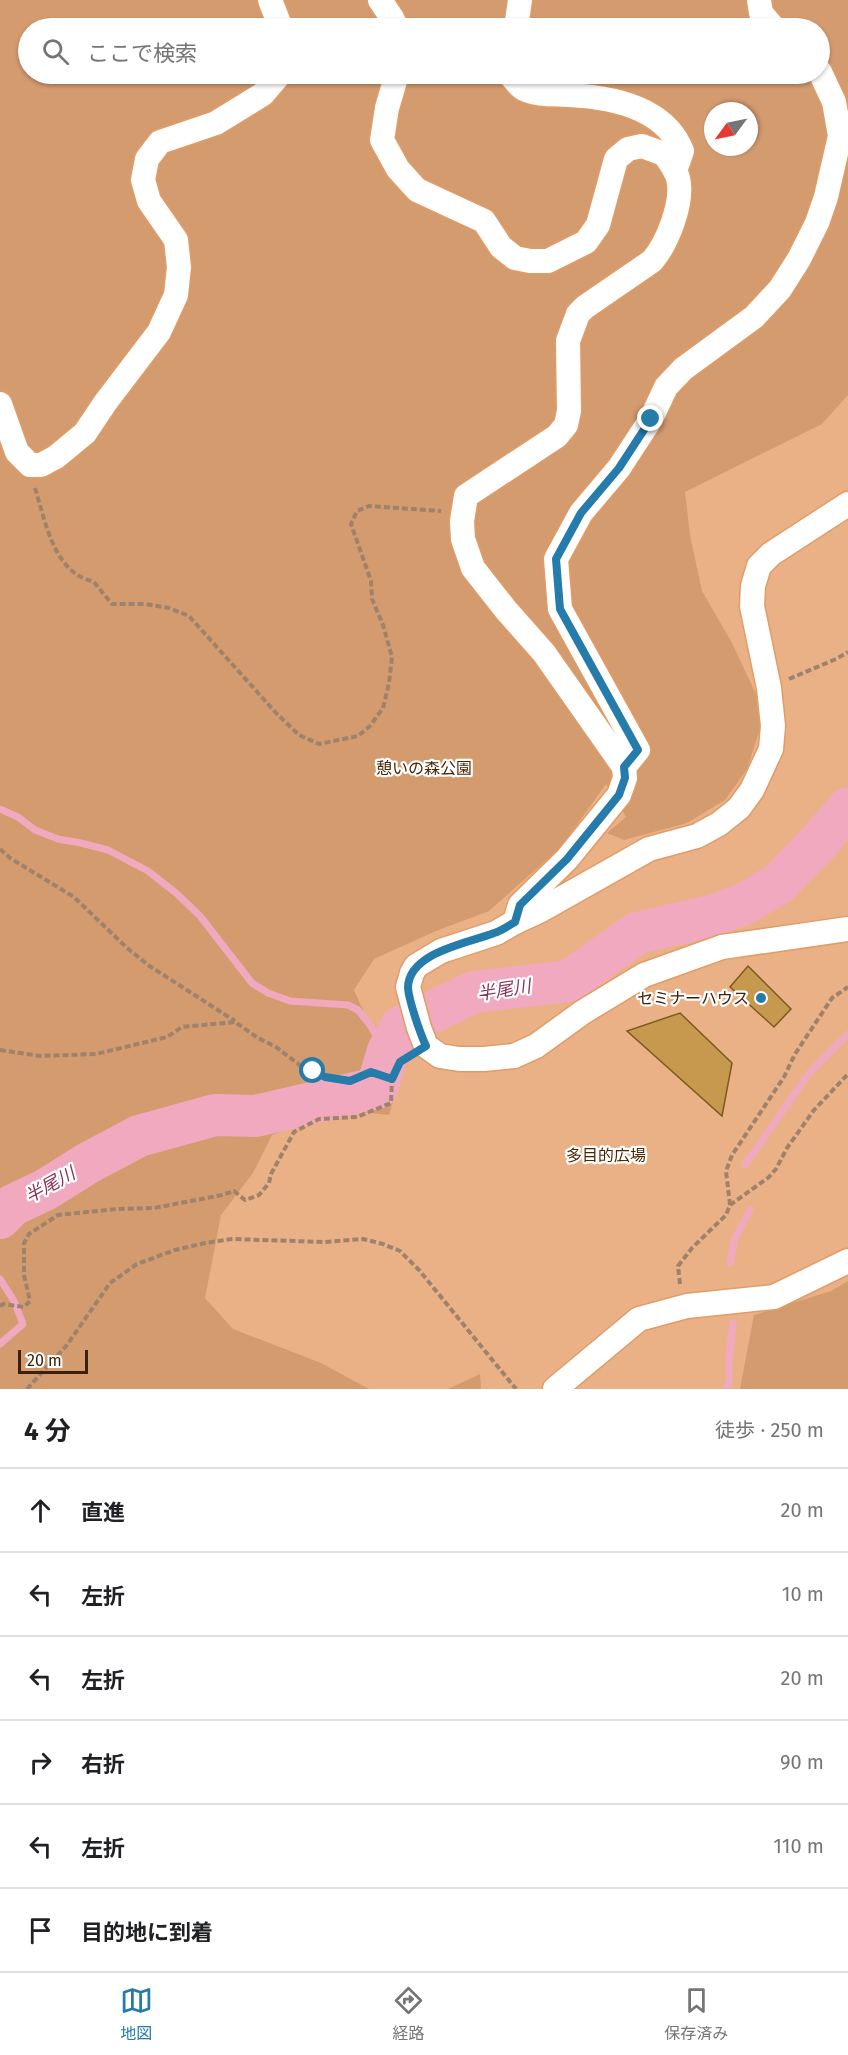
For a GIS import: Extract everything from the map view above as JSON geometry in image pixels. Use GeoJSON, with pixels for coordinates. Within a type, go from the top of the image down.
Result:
{"type":"FeatureCollection","features":[{"type":"Feature","properties":{"kind":"street"},"geometry":{"type":"LineString","coordinates":[[270,0],[277,18]]}},
{"type":"Feature","properties":{"kind":"street"},"geometry":{"type":"LineString","coordinates":[[380,0],[392,18]]}},
{"type":"Feature","properties":{"kind":"street"},"geometry":{"type":"LineString","coordinates":[[517,18],[520,0]]}},
{"type":"Feature","properties":{"kind":"street"},"geometry":{"type":"LineString","coordinates":[[759,0],[761,13],[765,18]]}},
{"type":"Feature","properties":{"kind":"street"},"geometry":{"type":"LineString","coordinates":[[0,404],[17,452],[30,465],[41,465],[56,457],[85,433],[105,402],[159,332],[176,295],[179,267],[176,240],[149,201],[143,180],[147,159],[160,142],[216,123],[263,94],[272,84]]}},
{"type":"Feature","properties":{"kind":"street"},"geometry":{"type":"LineString","coordinates":[[394,84],[387,108],[382,140],[398,169],[417,190],[484,221],[501,248],[515,258],[549,261],[586,242],[598,225],[616,159],[628,149],[642,146],[664,154],[678,178],[679,197],[675,217],[658,254],[652,261],[585,307],[578,314],[572,327],[568,341],[569,411],[566,425],[557,436],[466,496],[463,513],[463,539],[473,568],[544,653],[624,767],[625,778],[619,795],[567,859],[520,905],[515,922]]}},
{"type":"Feature","properties":{"kind":"street"},"geometry":{"type":"LineString","coordinates":[[518,84],[523,89],[539,93],[599,97],[617,101],[665,124],[676,137],[682,152],[675,171]]}},
{"type":"Feature","properties":{"kind":"street"},"geometry":{"type":"LineString","coordinates":[[624,767],[638,750],[560,609],[556,559],[581,513],[619,468],[651,419],[666,387],[683,369],[754,317],[780,290],[799,259],[826,197],[840,136],[834,102],[825,84]]}},
{"type":"Feature","properties":{"kind":"street"},"geometry":{"type":"LineString","coordinates":[[848,504],[771,554],[759,566],[753,586],[752,606],[769,688],[771,749],[752,790],[739,808],[719,824],[697,836],[649,849],[496,933],[441,951],[416,966],[408,987],[426,1046],[440,1056],[459,1059],[514,1056],[536,1046],[583,1012],[644,975],[722,947],[848,928]]}},
{"type":"Feature","properties":{"kind":"street"},"geometry":{"type":"LineString","coordinates":[[555,1389],[639,1318],[687,1306],[774,1297],[848,1261]]}},
{"type":"Feature","properties":{"kind":"path"},"geometry":{"type":"LineString","coordinates":[[30,465],[42,512],[63,563],[80,579],[93,581],[112,604],[144,603],[169,608],[189,616],[276,713],[299,735],[319,744],[358,736],[370,726],[383,708],[389,682],[392,657],[383,625],[372,600],[371,581],[351,524],[357,511],[369,506],[463,513]]}},
{"type":"Feature","properties":{"kind":"path"},"geometry":{"type":"LineString","coordinates":[[769,688],[848,652]]}},
{"type":"Feature","properties":{"kind":"path"},"geometry":{"type":"LineString","coordinates":[[0,849],[10,858],[74,897],[148,965],[258,1038],[276,1047],[301,1066],[325,1077],[350,1081],[371,1072],[392,1079]]}},
{"type":"Feature","properties":{"kind":"path"},"geometry":{"type":"LineString","coordinates":[[687,1306],[680,1286],[678,1266],[692,1248],[726,1215],[730,1205],[726,1171],[732,1155],[784,1077],[795,1054],[832,998],[848,987]]}},
{"type":"Feature","properties":{"kind":"path"},"geometry":{"type":"LineString","coordinates":[[0,1050],[40,1056],[108,1053],[167,1037],[182,1027],[235,1022]]}},
{"type":"Feature","properties":{"kind":"path"},"geometry":{"type":"LineString","coordinates":[[0,1306],[3,1304],[24,1307],[30,1301],[24,1275],[24,1243],[29,1234],[58,1215],[154,1208],[222,1196],[234,1191],[245,1200],[259,1196],[269,1184],[271,1174],[294,1132],[319,1119],[357,1117],[391,1102],[392,1079],[400,1062],[426,1046]]}},
{"type":"Feature","properties":{"kind":"path"},"geometry":{"type":"LineString","coordinates":[[730,1205],[776,1169],[787,1148],[814,1110],[848,1074]]}},
{"type":"Feature","properties":{"kind":"path"},"geometry":{"type":"LineString","coordinates":[[27,1389],[67,1345],[110,1283],[137,1264],[205,1242],[232,1239],[325,1242],[363,1239],[400,1251],[426,1279],[516,1389]]}},
{"type":"Feature","properties":{"kind":"green space","name":"憩いの森公園"},"geometry":{"type":"Polygon","coordinates":[[[0,0],[848,0],[848,395],[822,424],[685,492],[690,535],[702,591],[732,643],[756,694],[760,729],[747,769],[725,800],[687,823],[624,840],[607,833],[626,817],[606,784],[561,847],[489,911],[436,931],[374,959],[354,990],[397,1086],[389,1115],[334,1109],[272,1135],[253,1173],[221,1215],[205,1298],[233,1329],[321,1363],[369,1389],[0,1389],[0,0]]]}},
{"type":"Feature","properties":{"kind":"green space","name":"憩いの森公園"},"geometry":{"type":"Polygon","coordinates":[[[848,0],[848,1389],[0,1389],[0,76],[18,35],[18,84],[830,84],[830,18],[25,18],[30,7],[848,0]]]}},
{"type":"Feature","properties":{"kind":"green space"},"geometry":{"type":"Polygon","coordinates":[[[848,1281],[848,1389],[740,1389],[754,1315],[831,1291],[848,1281]]]}},
{"type":"Feature","properties":{"kind":"green space"},"geometry":{"type":"Polygon","coordinates":[[[480,1374],[481,1389],[448,1389],[480,1374]]]}},
{"type":"Feature","properties":{"kind":"building","name":"セミナーハウス"},"geometry":{"type":"Polygon","coordinates":[[[748,966],[791,1009],[774,1027],[730,987],[748,966]]]}},
{"type":"Feature","properties":{"kind":"building"},"geometry":{"type":"Polygon","coordinates":[[[680,1013],[732,1063],[722,1116],[627,1031],[680,1013]]]}},
{"type":"Feature","properties":{"kind":"waterway","name":"半尾川"},"geometry":{"type":"LineString","coordinates":[[0,1218],[13,1205],[45,1190],[88,1163],[139,1136],[215,1115],[255,1116],[377,1088],[388,1051],[401,1027],[474,992],[569,981],[637,933],[712,916],[744,904],[778,884],[848,808]]}},
{"type":"Feature","properties":{"kind":"waterway"},"geometry":{"type":"LineString","coordinates":[[0,809],[18,817],[35,830],[58,839],[108,850],[148,871],[200,916],[252,983],[268,993],[290,1001],[348,1005],[358,1010],[383,1047],[393,1043]]}},
{"type":"Feature","properties":{"kind":"waterway"},"geometry":{"type":"LineString","coordinates":[[745,1165],[810,1072],[848,1034]]}},
{"type":"Feature","properties":{"kind":"waterway"},"geometry":{"type":"LineString","coordinates":[[730,1263],[735,1238],[750,1210]]}},
{"type":"Feature","properties":{"kind":"waterway"},"geometry":{"type":"LineString","coordinates":[[0,1279],[14,1301],[23,1324],[0,1344]]}},
{"type":"Feature","properties":{"kind":"waterway"},"geometry":{"type":"LineString","coordinates":[[726,1389],[729,1384],[733,1323]]}},
{"type":"Feature","properties":{"kind":"place","name":"セミナーハウス"},"geometry":{"type":"Point","coordinates":[761,998]}},
{"type":"Feature","properties":{"kind":"route"},"geometry":{"type":"LineString","coordinates":[[313,1071],[325,1077],[350,1081],[371,1072],[392,1079],[400,1062],[426,1046],[408,987],[416,966],[441,951],[496,933],[515,922],[520,905],[567,859],[619,795],[625,778],[624,767],[638,750],[560,609],[556,559],[581,513],[619,468],[651,419]]}},
{"type":"Feature","properties":{"kind":"park label","name":"多目的広場"},"geometry":{"type":"Point","coordinates":[606,1155]}}]}
